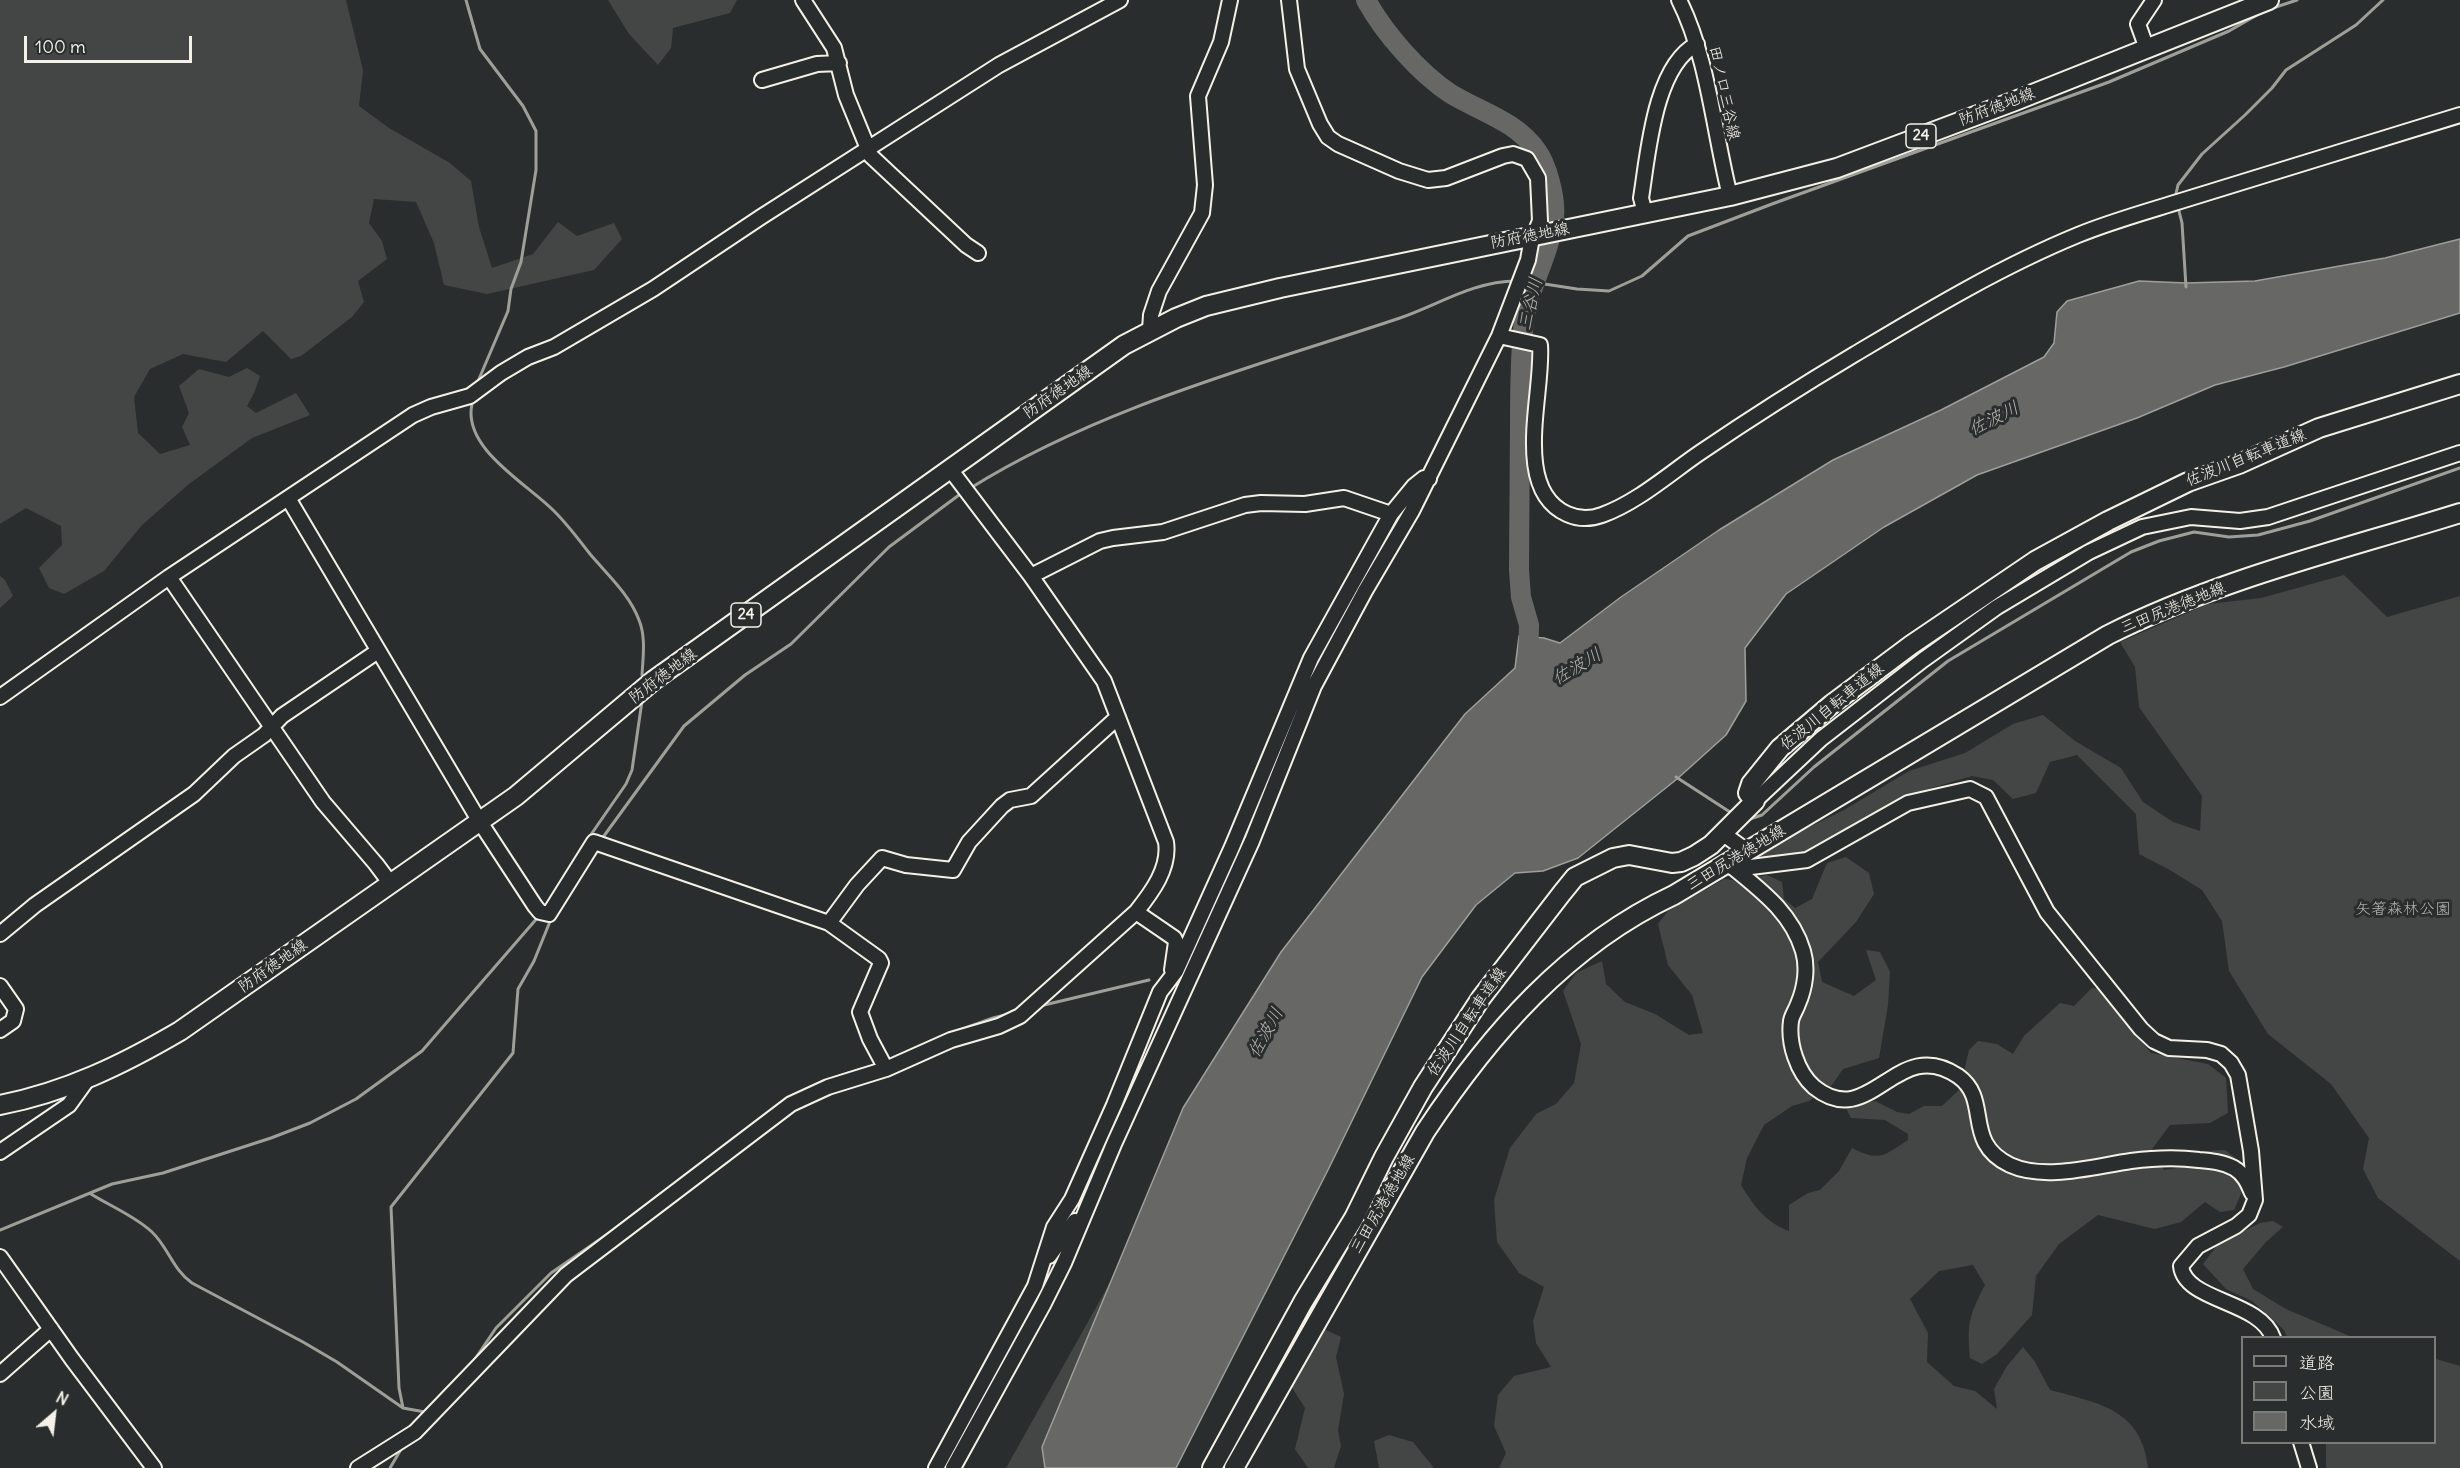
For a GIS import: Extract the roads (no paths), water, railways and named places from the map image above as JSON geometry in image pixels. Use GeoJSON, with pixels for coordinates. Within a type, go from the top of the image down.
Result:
{"type":"FeatureCollection","features":[{"type":"Feature","properties":{"kind":"main road","name":"防府徳地線"},"geometry":{"type":"LineString","coordinates":[[0,1105],[34,1098],[87,1080],[130,1060],[180,1031],[480,822],[550,770],[654,680],[1124,345],[1150,330],[1206,306],[1538,234],[1730,196],[1837,168],[2269,0]]}},
{"type":"Feature","properties":{"kind":"main road","name":"佐波川自転車道線"},"geometry":{"type":"LineString","coordinates":[[1212,1468],[1303,1302],[1354,1218],[1384,1157],[1423,1087],[1503,967],[1575,877],[1613,858],[1629,855],[1672,863],[1681,862],[1711,845],[1752,804],[1748,793],[1751,784],[1780,748],[1832,704],[1911,645],[2035,561],[2108,521],[2188,482],[2239,464],[2319,428],[2460,384]]}},
{"type":"Feature","properties":{"kind":"main road","name":"三田尻港徳地線"},"geometry":{"type":"LineString","coordinates":[[1234,1468],[1425,1132],[1453,1089],[1484,1048],[1567,963],[1641,911],[1730,866],[1747,851],[2108,635],[2143,617],[2253,577],[2460,513]]}},
{"type":"Feature","properties":{"kind":"street"},"geometry":{"type":"LineString","coordinates":[[803,0],[834,48],[846,95],[871,156],[966,245],[978,253]]}},
{"type":"Feature","properties":{"kind":"street"},"geometry":{"type":"LineString","coordinates":[[0,697],[169,577],[413,415],[430,407],[470,396],[528,357],[554,347],[653,289],[999,65],[1120,0]]}},
{"type":"Feature","properties":{"kind":"street"},"geometry":{"type":"LineString","coordinates":[[1150,330],[1151,315],[1159,291],[1202,213],[1205,185],[1198,96],[1221,42],[1230,0]]}},
{"type":"Feature","properties":{"kind":"street"},"geometry":{"type":"LineString","coordinates":[[953,1468],[1043,1305],[1160,1040],[1247,851],[1314,686],[1506,339],[1528,260],[1538,234],[1540,212],[1538,178],[1527,159],[1513,154],[1503,156],[1446,178],[1428,180],[1389,167],[1338,144],[1328,137],[1317,118],[1297,69],[1289,0]]}},
{"type":"Feature","properties":{"kind":"street","name":"田ノ口三谷線"},"geometry":{"type":"LineString","coordinates":[[1679,0],[1697,44],[1730,196]]}},
{"type":"Feature","properties":{"kind":"street"},"geometry":{"type":"LineString","coordinates":[[2147,49],[2138,24],[2154,0]]}},
{"type":"Feature","properties":{"kind":"street"},"geometry":{"type":"LineString","coordinates":[[1645,213],[1641,198],[1661,93],[1677,61],[1687,49],[1697,44]]}},
{"type":"Feature","properties":{"kind":"street"},"geometry":{"type":"LineString","coordinates":[[762,80],[818,64],[839,63]]}},
{"type":"Feature","properties":{"kind":"street"},"geometry":{"type":"LineString","coordinates":[[1506,339],[1539,345],[1535,453],[1536,475],[1542,492],[1552,504],[1568,515],[1586,519],[1601,516],[1649,489],[1808,382],[1904,325],[1983,280],[2078,234],[2460,115]]}},
{"type":"Feature","properties":{"kind":"street"},"geometry":{"type":"LineString","coordinates":[[1752,804],[1821,739],[1923,660],[1997,607],[2089,552],[2142,527],[2171,521],[2192,517],[2240,521],[2268,517],[2460,453]]}},
{"type":"Feature","properties":{"kind":"street"},"geometry":{"type":"LineString","coordinates":[[358,1468],[416,1431],[566,1275],[791,1104],[884,1064],[999,1026],[1020,1016],[1136,912],[1155,884],[1168,855],[1166,842],[1104,681],[1031,576],[950,469]]}},
{"type":"Feature","properties":{"kind":"street"},"geometry":{"type":"LineString","coordinates":[[936,1468],[1035,1286],[1054,1227],[1072,1199],[1114,1105],[1160,992],[1176,971],[1232,847],[1311,658],[1391,514],[1414,486],[1424,478],[1429,479]]}},
{"type":"Feature","properties":{"kind":"street"},"geometry":{"type":"LineString","coordinates":[[288,498],[480,822],[535,906],[545,914],[549,914],[594,842],[829,923],[881,963],[860,1012],[870,1039],[884,1064]]}},
{"type":"Feature","properties":{"kind":"street"},"geometry":{"type":"LineString","coordinates":[[1031,576],[1100,541],[1162,532],[1245,505],[1305,504],[1344,498],[1391,514]]}},
{"type":"Feature","properties":{"kind":"street"},"geometry":{"type":"LineString","coordinates":[[169,577],[323,802],[391,884]]}},
{"type":"Feature","properties":{"kind":"street"},"geometry":{"type":"LineString","coordinates":[[0,934],[35,905],[176,808],[234,756],[264,735],[282,716],[378,651]]}},
{"type":"Feature","properties":{"kind":"street"},"geometry":{"type":"LineString","coordinates":[[829,923],[856,885],[882,858],[906,865],[953,870],[969,842],[1002,806],[1010,800],[1031,796],[1118,717]]}},
{"type":"Feature","properties":{"kind":"street"},"geometry":{"type":"LineString","coordinates":[[1730,866],[1807,860],[1908,803],[1970,789],[1986,797],[2047,912],[2140,1029],[2154,1041],[2169,1048],[2207,1050],[2221,1054],[2231,1063],[2238,1075],[2251,1151],[2255,1200],[2249,1215],[2236,1226],[2198,1246],[2181,1266],[2182,1273],[2193,1285],[2260,1319],[2272,1336]]}},
{"type":"Feature","properties":{"kind":"street"},"geometry":{"type":"LineString","coordinates":[[1726,829],[1747,851]]}},
{"type":"Feature","properties":{"kind":"street"},"geometry":{"type":"LineString","coordinates":[[1730,866],[1774,901],[1792,928],[1803,951],[1806,976],[1791,1020],[1792,1045],[1798,1064],[1812,1085],[1830,1098],[1862,1096],[1911,1066],[1939,1067],[1959,1077],[1974,1094],[1983,1142],[1994,1156],[2013,1166],[2066,1172],[2132,1161],[2175,1157],[2218,1162],[2235,1168],[2245,1178],[2255,1200]]}},
{"type":"Feature","properties":{"kind":"street"},"geometry":{"type":"LineString","coordinates":[[1136,912],[1174,938],[1176,942],[1156,1037],[1160,1040]]}},
{"type":"Feature","properties":{"kind":"street"},"geometry":{"type":"LineString","coordinates":[[0,986],[16,1009],[13,1021],[0,1030]]}},
{"type":"Feature","properties":{"kind":"street"},"geometry":{"type":"LineString","coordinates":[[0,1152],[69,1105],[87,1080]]}},
{"type":"Feature","properties":{"kind":"street"},"geometry":{"type":"LineString","coordinates":[[1045,1259],[1054,1251],[1074,1222],[1081,1219]]}},
{"type":"Feature","properties":{"kind":"street"},"geometry":{"type":"LineString","coordinates":[[0,1257],[154,1468]]}},
{"type":"Feature","properties":{"kind":"street"},"geometry":{"type":"LineString","coordinates":[[1303,1302],[1322,1312]]}},
{"type":"Feature","properties":{"kind":"street"},"geometry":{"type":"LineString","coordinates":[[0,1374],[51,1329]]}},
{"type":"Feature","properties":{"kind":"street"},"geometry":{"type":"LineString","coordinates":[[2301,1444],[2308,1468]]}},
{"type":"Feature","properties":{"kind":"water","name":"佐波川"},"geometry":{"type":"Polygon","coordinates":[[[2460,239],[2460,313],[2284,367],[2215,385],[2137,418],[1977,475],[1884,527],[1786,594],[1745,648],[1746,701],[1726,735],[1677,779],[1578,858],[1543,871],[1515,873],[1476,905],[1422,977],[1328,1170],[1176,1468],[1045,1468],[1042,1447],[1183,1108],[1281,952],[1465,714],[1515,668],[1519,636],[1544,638],[1560,643],[1621,597],[1719,530],[1833,460],[1941,410],[2044,357],[2054,343],[2057,312],[2067,301],[2139,281],[2186,283],[2255,281],[2385,258],[2460,239]]]}},
{"type":"Feature","properties":{"kind":"waterway"},"geometry":{"type":"LineString","coordinates":[[466,0],[480,49],[523,106],[536,131],[536,170],[521,262],[511,289],[508,311],[476,386]]}},
{"type":"Feature","properties":{"kind":"waterway","name":"三谷川"},"geometry":{"type":"LineString","coordinates":[[1366,0],[1393,39],[1427,75],[1451,94],[1497,118],[1529,141],[1541,157],[1550,182],[1554,200],[1552,229],[1527,307],[1521,359],[1519,570],[1521,597],[1529,625],[1528,664]]}},
{"type":"Feature","properties":{"kind":"waterway"},"geometry":{"type":"LineString","coordinates":[[2270,9],[2297,0]]}},
{"type":"Feature","properties":{"kind":"waterway"},"geometry":{"type":"LineString","coordinates":[[2175,198],[2178,185],[2202,154],[2245,115],[2286,70],[2356,25],[2383,0]]}},
{"type":"Feature","properties":{"kind":"waterway"},"geometry":{"type":"LineString","coordinates":[[1525,281],[1609,291],[1642,276],[1688,236],[2109,82],[2229,31],[2264,11]]}},
{"type":"Feature","properties":{"kind":"waterway"},"geometry":{"type":"LineString","coordinates":[[2178,207],[2182,223],[2186,287]]}},
{"type":"Feature","properties":{"kind":"waterway"},"geometry":{"type":"LineString","coordinates":[[969,489],[1019,460],[1071,435],[1179,391],[1400,318],[1471,289],[1516,281]]}},
{"type":"Feature","properties":{"kind":"waterway"},"geometry":{"type":"LineString","coordinates":[[472,404],[472,420],[477,436],[487,451],[560,517],[630,602],[643,633],[642,675]]}},
{"type":"Feature","properties":{"kind":"waterway"},"geometry":{"type":"LineString","coordinates":[[1747,820],[1762,815],[1814,767],[1948,661],[2131,552],[2159,541],[2194,532],[2229,537],[2258,535],[2310,521],[2460,468]]}},
{"type":"Feature","properties":{"kind":"waterway"},"geometry":{"type":"LineString","coordinates":[[601,840],[684,726],[745,675],[791,644],[889,547],[963,492]]}},
{"type":"Feature","properties":{"kind":"waterway"},"geometry":{"type":"LineString","coordinates":[[581,849],[626,784],[632,770],[642,701]]}},
{"type":"Feature","properties":{"kind":"waterway"},"geometry":{"type":"LineString","coordinates":[[1676,777],[1733,814]]}},
{"type":"Feature","properties":{"kind":"waterway"},"geometry":{"type":"LineString","coordinates":[[0,1230],[112,1184],[163,1173],[271,1138],[310,1123],[356,1099],[422,1051],[539,916]]}},
{"type":"Feature","properties":{"kind":"waterway"},"geometry":{"type":"LineString","coordinates":[[403,1408],[399,1388],[391,1207],[513,1053],[518,989],[534,961],[551,919]]}},
{"type":"Feature","properties":{"kind":"waterway"},"geometry":{"type":"LineString","coordinates":[[1040,1006],[1149,980]]}},
{"type":"Feature","properties":{"kind":"waterway"},"geometry":{"type":"LineString","coordinates":[[957,1031],[1013,1013]]}},
{"type":"Feature","properties":{"kind":"waterway"},"geometry":{"type":"LineString","coordinates":[[759,1120],[772,1109],[801,1092],[879,1064]]}},
{"type":"Feature","properties":{"kind":"waterway"},"geometry":{"type":"LineString","coordinates":[[422,1415],[473,1362],[496,1328],[551,1273],[615,1229],[718,1151]]}},
{"type":"Feature","properties":{"kind":"waterway"},"geometry":{"type":"LineString","coordinates":[[91,1194],[130,1216],[152,1232],[180,1272],[192,1283],[337,1362],[403,1408],[425,1412]]}},
{"type":"Feature","properties":{"kind":"waterway"},"geometry":{"type":"LineString","coordinates":[[390,1468],[400,1451]]}},
{"type":"Feature","properties":{"kind":"park label","name":"矢箸森林公園"},"geometry":{"type":"Point","coordinates":[2403,909]}}]}
